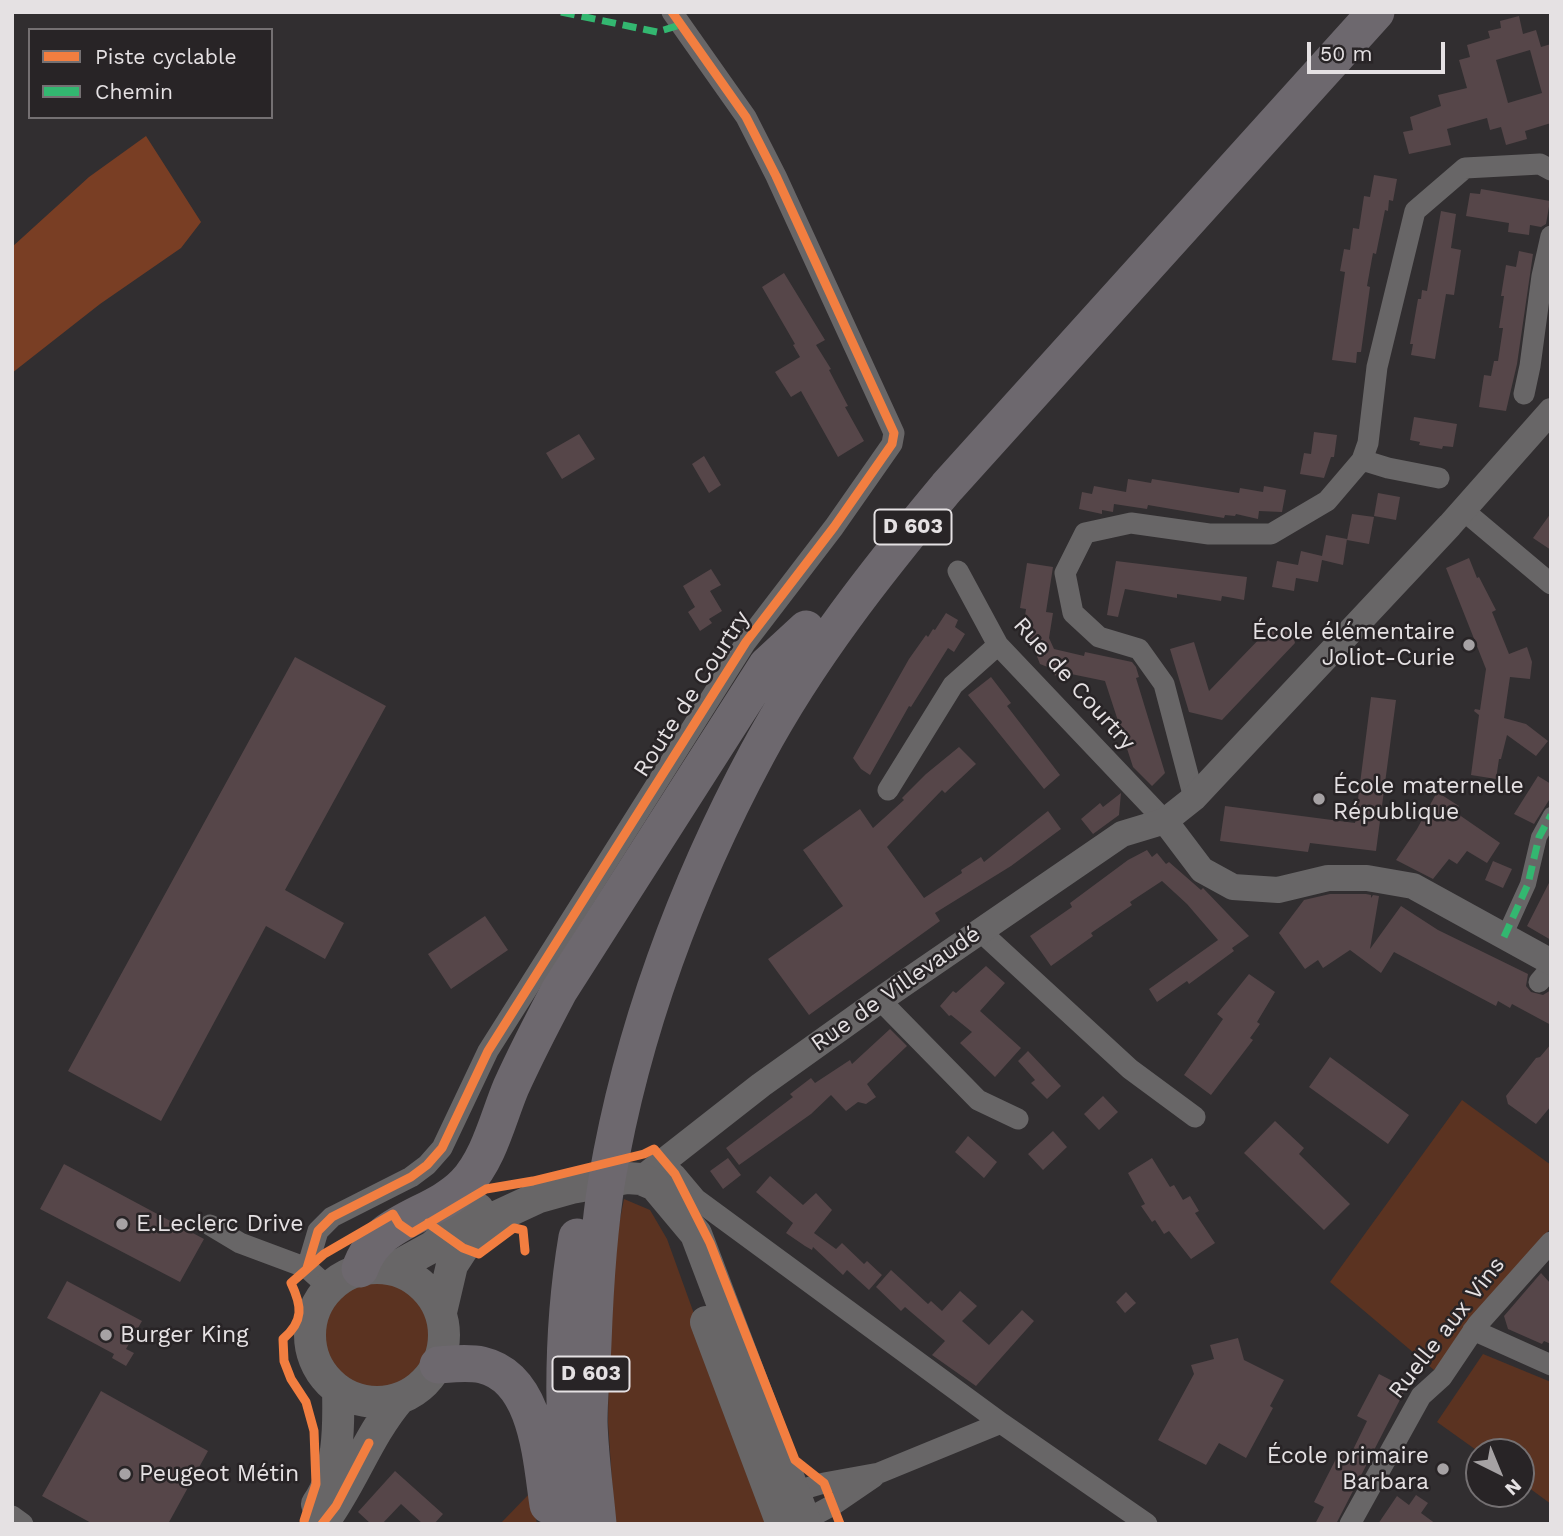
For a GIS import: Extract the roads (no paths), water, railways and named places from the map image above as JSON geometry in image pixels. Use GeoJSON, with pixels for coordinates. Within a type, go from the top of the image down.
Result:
{"type":"FeatureCollection","features":[{"type":"Feature","properties":{"kind":"highway","name":"D 603"},"geometry":{"type":"LineString","coordinates":[[573,1524],[566,1463],[568,1299],[589,1226],[620,1026],[639,964],[682,855],[736,743],[806,629],[874,536],[1345,12]]}},
{"type":"Feature","properties":{"kind":"highway","name":"D 603"},"geometry":{"type":"LineString","coordinates":[[603,1144],[661,972],[703,864],[757,752],[827,640],[873,576],[947,487],[1376,12]]}},
{"type":"Feature","properties":{"kind":"highway"},"geometry":{"type":"LineString","coordinates":[[376,1269],[366,1252],[379,1238],[455,1193],[476,1170],[532,1041],[559,991],[767,665],[806,629]]}},
{"type":"Feature","properties":{"kind":"highway","name":"D 603"},"geometry":{"type":"LineString","coordinates":[[589,1226],[596,1263],[589,1422],[598,1524]]}},
{"type":"Feature","properties":{"kind":"highway"},"geometry":{"type":"LineString","coordinates":[[438,1365],[483,1366],[504,1377],[522,1394],[532,1418],[551,1524]]}},
{"type":"Feature","properties":{"kind":"main road"},"geometry":{"type":"LineString","coordinates":[[441,1312],[452,1265],[463,1248],[498,1216],[539,1197],[615,1180],[640,1179],[655,1185],[671,1186],[696,1234],[793,1514]]}},
{"type":"Feature","properties":{"kind":"main road"},"geometry":{"type":"LineString","coordinates":[[376,1269],[408,1274],[422,1284],[441,1312],[445,1331],[438,1365],[428,1379],[415,1391],[400,1398],[379,1402],[357,1400],[338,1390],[316,1366],[310,1346],[310,1325],[316,1305],[318,1278],[376,1269],[432,1247],[466,1217],[491,1202],[512,1195],[539,1197]]}},
{"type":"Feature","properties":{"kind":"main road"},"geometry":{"type":"LineString","coordinates":[[303,1524],[321,1499],[331,1472],[339,1431],[338,1390]]}},
{"type":"Feature","properties":{"kind":"main road"},"geometry":{"type":"LineString","coordinates":[[322,1524],[336,1506],[387,1414],[400,1398]]}},
{"type":"Feature","properties":{"kind":"street","name":"Route de Courtry"},"geometry":{"type":"LineString","coordinates":[[318,1278],[318,1231],[332,1217],[411,1177],[428,1165],[442,1148],[488,1051],[746,642],[834,527],[892,444],[894,433],[776,176],[746,117],[676,19]]}},
{"type":"Feature","properties":{"kind":"street"},"geometry":{"type":"LineString","coordinates":[[1194,798],[1164,684],[1139,649],[1099,637],[1073,613],[1065,573],[1085,533],[1131,523],[1209,534],[1271,534],[1327,501],[1362,460],[1368,443],[1377,367],[1415,211],[1465,168],[1547,163]]}},
{"type":"Feature","properties":{"kind":"street"},"geometry":{"type":"LineString","coordinates":[[1524,394],[1542,276],[1551,236]]}},
{"type":"Feature","properties":{"kind":"street"},"geometry":{"type":"LineString","coordinates":[[1547,970],[1504,937],[1413,886],[1367,878],[1328,877],[1278,890],[1233,887],[1202,870],[1165,821],[1194,798],[1464,510],[1551,411]]}},
{"type":"Feature","properties":{"kind":"street"},"geometry":{"type":"LineString","coordinates":[[1362,460],[1439,478]]}},
{"type":"Feature","properties":{"kind":"street"},"geometry":{"type":"LineString","coordinates":[[1464,510],[1551,584]]}},
{"type":"Feature","properties":{"kind":"street","name":"Rue de Courtry"},"geometry":{"type":"LineString","coordinates":[[958,571],[998,645],[1165,821]]}},
{"type":"Feature","properties":{"kind":"street"},"geometry":{"type":"LineString","coordinates":[[888,790],[953,685],[998,645]]}},
{"type":"Feature","properties":{"kind":"street"},"geometry":{"type":"LineString","coordinates":[[1504,937],[1528,884],[1539,836],[1551,815]]}},
{"type":"Feature","properties":{"kind":"street","name":"Rue de Villevaudé"},"geometry":{"type":"LineString","coordinates":[[640,1179],[761,1085],[1122,834],[1165,821]]}},
{"type":"Feature","properties":{"kind":"street"},"geometry":{"type":"LineString","coordinates":[[980,931],[1130,1069],[1195,1117]]}},
{"type":"Feature","properties":{"kind":"street"},"geometry":{"type":"LineString","coordinates":[[880,1000],[978,1100],[1018,1119]]}},
{"type":"Feature","properties":{"kind":"street"},"geometry":{"type":"LineString","coordinates":[[671,1186],[696,1199],[1001,1423],[1147,1524]]}},
{"type":"Feature","properties":{"kind":"street"},"geometry":{"type":"LineString","coordinates":[[210,1224],[240,1243],[318,1278]]}},
{"type":"Feature","properties":{"kind":"street","name":"Ruelle aux Vins"},"geometry":{"type":"LineString","coordinates":[[1350,1524],[1422,1396],[1443,1377],[1473,1330],[1551,1242]]}},
{"type":"Feature","properties":{"kind":"street"},"geometry":{"type":"LineString","coordinates":[[1473,1330],[1551,1364]]}},
{"type":"Feature","properties":{"kind":"street"},"geometry":{"type":"LineString","coordinates":[[793,1514],[879,1473],[1001,1423]]}},
{"type":"Feature","properties":{"kind":"street"},"geometry":{"type":"LineString","coordinates":[[793,1514],[833,1505],[879,1473]]}},
{"type":"Feature","properties":{"kind":"street"},"geometry":{"type":"LineString","coordinates":[[12,1516],[23,1524]]}},
{"type":"Feature","properties":{"kind":"place","name":"École élémentaire Joliot-Curie"},"geometry":{"type":"Point","coordinates":[1469,645]}},
{"type":"Feature","properties":{"kind":"place","name":"École maternelle République"},"geometry":{"type":"Point","coordinates":[1319,799]}},
{"type":"Feature","properties":{"kind":"place","name":"E.Leclerc Drive"},"geometry":{"type":"Point","coordinates":[122,1224]}},
{"type":"Feature","properties":{"kind":"place","name":"Burger King"},"geometry":{"type":"Point","coordinates":[106,1335]}},
{"type":"Feature","properties":{"kind":"place","name":"École primaire Barbara"},"geometry":{"type":"Point","coordinates":[1443,1469]}},
{"type":"Feature","properties":{"kind":"place","name":"Peugeot Métin"},"geometry":{"type":"Point","coordinates":[125,1474]}}]}
